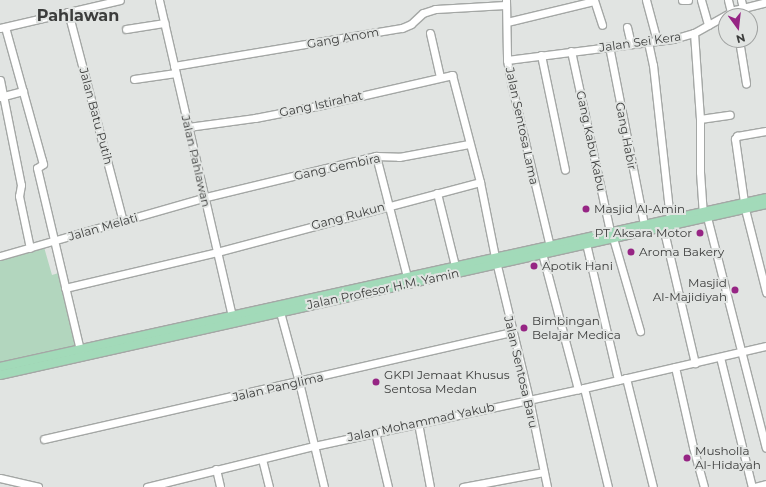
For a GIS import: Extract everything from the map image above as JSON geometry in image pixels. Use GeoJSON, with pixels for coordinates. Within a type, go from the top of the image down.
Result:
{"type":"FeatureCollection","features":[{"type":"Feature","properties":{"kind":"main road","name":"Jalan Profesor H.M. Yamin"},"geometry":{"type":"LineString","coordinates":[[745,206],[766,198]]}},
{"type":"Feature","properties":{"kind":"main road","name":"Jalan Profesor H.M. Yamin"},"geometry":{"type":"LineString","coordinates":[[612,235],[670,219],[745,206],[766,204]]}},
{"type":"Feature","properties":{"kind":"main road","name":"Jalan Profesor H.M. Yamin"},"geometry":{"type":"LineString","coordinates":[[0,375],[411,278],[585,240],[663,227],[705,214]]}},
{"type":"Feature","properties":{"kind":"main road","name":"Jalan Profesor H.M. Yamin"},"geometry":{"type":"LineString","coordinates":[[0,367],[233,319],[280,312],[455,266],[496,260]]}},
{"type":"Feature","properties":{"kind":"street"},"geometry":{"type":"LineString","coordinates":[[80,350],[37,168],[43,164],[23,91],[3,27],[120,0]]}},
{"type":"Feature","properties":{"kind":"street","name":"Jalan Pahlawan"},"geometry":{"type":"LineString","coordinates":[[159,0],[233,319]]}},
{"type":"Feature","properties":{"kind":"street"},"geometry":{"type":"LineString","coordinates":[[646,0],[657,41]]}},
{"type":"Feature","properties":{"kind":"street"},"geometry":{"type":"LineString","coordinates":[[682,0],[688,0]]}},
{"type":"Feature","properties":{"kind":"street"},"geometry":{"type":"LineString","coordinates":[[701,0],[708,25]]}},
{"type":"Feature","properties":{"kind":"street"},"geometry":{"type":"LineString","coordinates":[[741,0],[743,8]]}},
{"type":"Feature","properties":{"kind":"street"},"geometry":{"type":"LineString","coordinates":[[507,22],[594,1],[602,24]]}},
{"type":"Feature","properties":{"kind":"street","name":"Jalan Sentosa Lama"},"geometry":{"type":"LineString","coordinates":[[506,2],[507,60],[516,106],[550,248]]}},
{"type":"Feature","properties":{"kind":"street","name":"Gang Anom"},"geometry":{"type":"LineString","coordinates":[[134,79],[175,69],[402,28],[411,24],[423,13],[435,9],[506,2]]}},
{"type":"Feature","properties":{"kind":"street","name":"Jalan Sei Kera"},"geometry":{"type":"LineString","coordinates":[[743,8],[766,2]]}},
{"type":"Feature","properties":{"kind":"street","name":"Jalan Batu Putih"},"geometry":{"type":"LineString","coordinates":[[68,12],[123,220]]}},
{"type":"Feature","properties":{"kind":"street","name":"Jalan Sei Kera"},"geometry":{"type":"LineString","coordinates":[[507,60],[657,41],[694,33],[718,20]]}},
{"type":"Feature","properties":{"kind":"street"},"geometry":{"type":"LineString","coordinates":[[126,29],[165,23]]}},
{"type":"Feature","properties":{"kind":"street"},"geometry":{"type":"LineString","coordinates":[[627,27],[631,44]]}},
{"type":"Feature","properties":{"kind":"street"},"geometry":{"type":"LineString","coordinates":[[430,33],[440,77]]}},
{"type":"Feature","properties":{"kind":"street"},"geometry":{"type":"LineString","coordinates":[[694,33],[700,120],[700,172],[705,214],[766,448]]}},
{"type":"Feature","properties":{"kind":"street"},"geometry":{"type":"LineString","coordinates":[[648,42],[653,65],[670,219]]}},
{"type":"Feature","properties":{"kind":"street","name":"Gang Habir"},"geometry":{"type":"LineString","coordinates":[[609,46],[644,225]]}},
{"type":"Feature","properties":{"kind":"street"},"geometry":{"type":"LineString","coordinates":[[740,48],[746,83]]}},
{"type":"Feature","properties":{"kind":"street","name":"Gang Kabu Kabu"},"geometry":{"type":"LineString","coordinates":[[571,51],[612,235],[640,331]]}},
{"type":"Feature","properties":{"kind":"street"},"geometry":{"type":"LineString","coordinates":[[541,55],[565,170]]}},
{"type":"Feature","properties":{"kind":"street","name":"Gang Istirahat"},"geometry":{"type":"LineString","coordinates":[[188,127],[255,118],[302,109],[452,75]]}},
{"type":"Feature","properties":{"kind":"street","name":"Jalan Sentosa Baru"},"geometry":{"type":"LineString","coordinates":[[452,75],[480,182],[512,332],[529,399],[547,487]]}},
{"type":"Feature","properties":{"kind":"street"},"geometry":{"type":"LineString","coordinates":[[0,80],[2,97],[21,185],[19,196],[30,248]]}},
{"type":"Feature","properties":{"kind":"street"},"geometry":{"type":"LineString","coordinates":[[2,97],[23,91]]}},
{"type":"Feature","properties":{"kind":"street"},"geometry":{"type":"LineString","coordinates":[[700,120],[730,115]]}},
{"type":"Feature","properties":{"kind":"street"},"geometry":{"type":"LineString","coordinates":[[766,131],[740,136],[735,139],[745,206],[766,292]]}},
{"type":"Feature","properties":{"kind":"street","name":"Gang Gembira"},"geometry":{"type":"LineString","coordinates":[[206,198],[376,156],[399,158],[469,144]]}},
{"type":"Feature","properties":{"kind":"street"},"geometry":{"type":"LineString","coordinates":[[376,156],[411,278]]}},
{"type":"Feature","properties":{"kind":"street","name":"Gang Rukun"},"geometry":{"type":"LineString","coordinates":[[65,288],[217,252],[480,182]]}},
{"type":"Feature","properties":{"kind":"street"},"geometry":{"type":"LineString","coordinates":[[437,193],[455,266]]}},
{"type":"Feature","properties":{"kind":"street","name":"Jalan Melati"},"geometry":{"type":"LineString","coordinates":[[0,256],[123,220],[206,198]]}},
{"type":"Feature","properties":{"kind":"street"},"geometry":{"type":"LineString","coordinates":[[663,227],[695,363]]}},
{"type":"Feature","properties":{"kind":"street"},"geometry":{"type":"LineString","coordinates":[[585,240],[618,380]]}},
{"type":"Feature","properties":{"kind":"street"},"geometry":{"type":"LineString","coordinates":[[541,250],[608,487]]}},
{"type":"Feature","properties":{"kind":"street"},"geometry":{"type":"LineString","coordinates":[[280,312],[299,382],[324,487]]}},
{"type":"Feature","properties":{"kind":"street","name":"Jalan Panglima"},"geometry":{"type":"LineString","coordinates":[[44,439],[299,382],[512,332]]}},
{"type":"Feature","properties":{"kind":"street","name":"Jalan Mohammad Yakub"},"geometry":{"type":"LineString","coordinates":[[147,487],[171,484],[216,469],[418,422],[618,380],[766,346]]}},
{"type":"Feature","properties":{"kind":"street"},"geometry":{"type":"LineString","coordinates":[[720,357],[752,487]]}},
{"type":"Feature","properties":{"kind":"street"},"geometry":{"type":"LineString","coordinates":[[675,367],[692,447],[704,487]]}},
{"type":"Feature","properties":{"kind":"street"},"geometry":{"type":"LineString","coordinates":[[626,378],[653,487]]}},
{"type":"Feature","properties":{"kind":"street"},"geometry":{"type":"LineString","coordinates":[[418,422],[430,487]]}},
{"type":"Feature","properties":{"kind":"street"},"geometry":{"type":"LineString","coordinates":[[375,432],[388,487]]}},
{"type":"Feature","properties":{"kind":"street"},"geometry":{"type":"LineString","coordinates":[[262,459],[269,487]]}},
{"type":"Feature","properties":{"kind":"street"},"geometry":{"type":"LineString","coordinates":[[216,469],[220,487]]}},
{"type":"Feature","properties":{"kind":"street"},"geometry":{"type":"LineString","coordinates":[[463,487],[544,472]]}},
{"type":"Feature","properties":{"kind":"street"},"geometry":{"type":"LineString","coordinates":[[0,478],[38,487]]}},
{"type":"Feature","properties":{"kind":"street"},"geometry":{"type":"LineString","coordinates":[[755,487],[766,484]]}},
{"type":"Feature","properties":{"kind":"green space"},"geometry":{"type":"Polygon","coordinates":[[[44,247],[52,275],[62,272],[80,345],[0,363],[0,258],[44,247]]]}},
{"type":"Feature","properties":{"kind":"place","name":"Masjid Al-Amin"},"geometry":{"type":"Point","coordinates":[586,209]}},
{"type":"Feature","properties":{"kind":"place","name":"PT Aksara Motor"},"geometry":{"type":"Point","coordinates":[700,233]}},
{"type":"Feature","properties":{"kind":"place","name":"Aroma Bakery"},"geometry":{"type":"Point","coordinates":[631,252]}},
{"type":"Feature","properties":{"kind":"place","name":"Apotik Hani"},"geometry":{"type":"Point","coordinates":[534,266]}},
{"type":"Feature","properties":{"kind":"place","name":"Masjid Al-Majidiyah"},"geometry":{"type":"Point","coordinates":[735,290]}},
{"type":"Feature","properties":{"kind":"place","name":"Bimbingan Belajar Medica"},"geometry":{"type":"Point","coordinates":[524,328]}},
{"type":"Feature","properties":{"kind":"place","name":"GKPI Jemaat Khusus Sentosa Medan"},"geometry":{"type":"Point","coordinates":[376,382]}},
{"type":"Feature","properties":{"kind":"place","name":"Musholla Al-Hidayah"},"geometry":{"type":"Point","coordinates":[687,458]}},
{"type":"Feature","properties":{"kind":"district","name":"Pahlawan"},"geometry":{"type":"Point","coordinates":[78,16]}}]}
